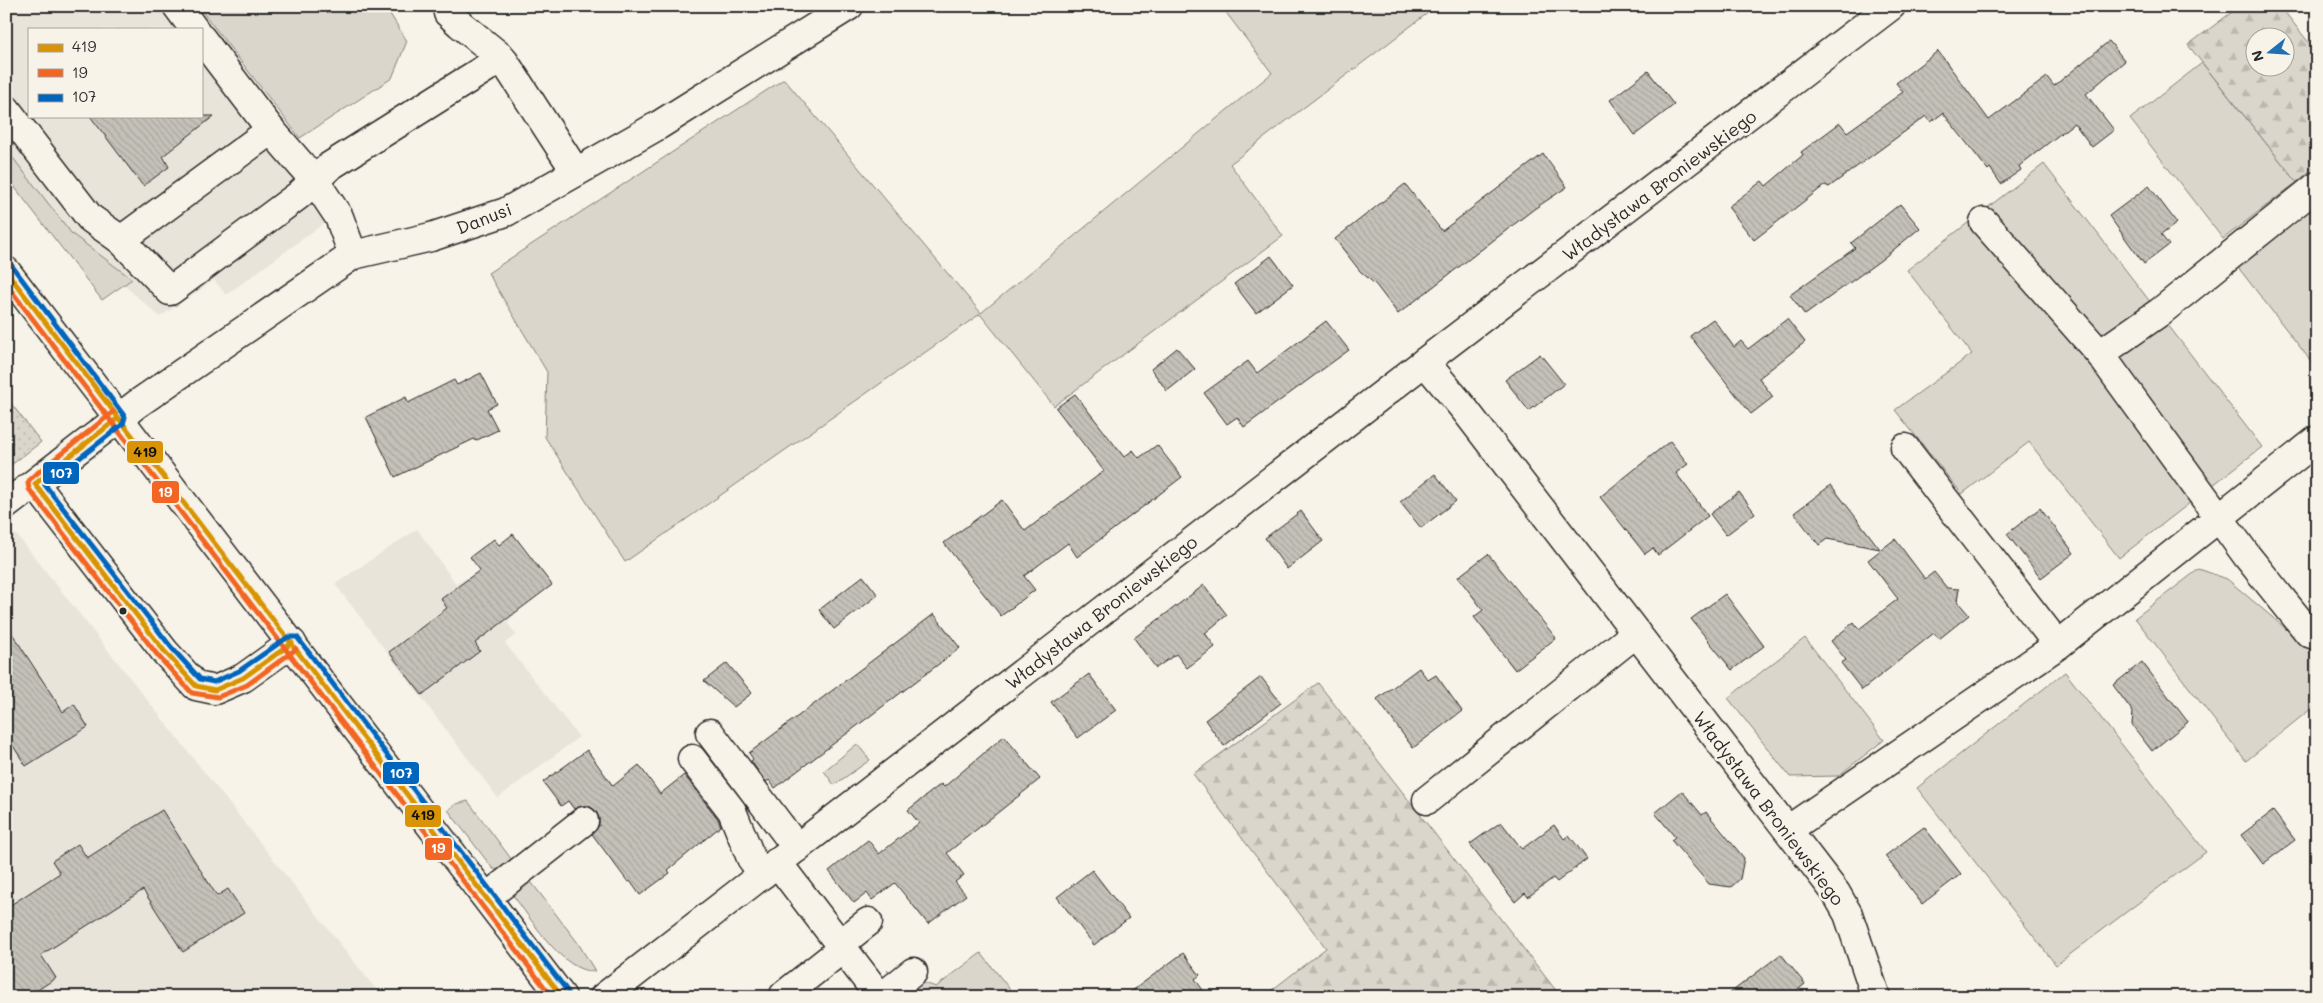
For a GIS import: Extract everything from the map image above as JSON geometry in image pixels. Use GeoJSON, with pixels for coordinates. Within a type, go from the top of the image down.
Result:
{"type":"FeatureCollection","features":[{"type":"Feature","properties":{"kind":"street"},"geometry":{"type":"LineString","coordinates":[[177,6],[193,28]]}},
{"type":"Feature","properties":{"kind":"street"},"geometry":{"type":"LineString","coordinates":[[447,6],[448,12],[460,24],[502,58],[576,172]]}},
{"type":"Feature","properties":{"kind":"street","name":"Danusi"},"geometry":{"type":"LineString","coordinates":[[6,505],[118,418],[353,255],[431,237],[506,212],[728,83],[849,6]]}},
{"type":"Feature","properties":{"kind":"street","name":"Władysława Broniewskiego"},"geometry":{"type":"LineString","coordinates":[[604,997],[1425,362],[1891,6]]}},
{"type":"Feature","properties":{"kind":"street"},"geometry":{"type":"LineString","coordinates":[[202,39],[272,130],[315,181],[339,217],[353,255]]}},
{"type":"Feature","properties":{"kind":"street"},"geometry":{"type":"LineString","coordinates":[[6,109],[90,218],[121,240],[170,291],[299,196],[330,166],[502,58]]}},
{"type":"Feature","properties":{"kind":"street"},"geometry":{"type":"LineString","coordinates":[[121,240],[272,130]]}},
{"type":"Feature","properties":{"kind":"street"},"geometry":{"type":"LineString","coordinates":[[2100,354],[2160,312],[2317,186]]}},
{"type":"Feature","properties":{"kind":"street"},"geometry":{"type":"LineString","coordinates":[[1984,222],[2100,354],[2293,614],[2309,633],[2317,636]]}},
{"type":"Feature","properties":{"kind":"street"},"geometry":{"type":"LineString","coordinates":[[6,271],[562,997]]}},
{"type":"Feature","properties":{"kind":"street","name":"Władysława Broniewskiego"},"geometry":{"type":"LineString","coordinates":[[1425,362],[1465,410],[1789,829],[1836,893],[1848,914],[1876,997]]}},
{"type":"Feature","properties":{"kind":"street"},"geometry":{"type":"LineString","coordinates":[[1789,829],[2058,645],[2317,440]]}},
{"type":"Feature","properties":{"kind":"street"},"geometry":{"type":"LineString","coordinates":[[1905,448],[2058,645]]}},
{"type":"Feature","properties":{"kind":"street"},"geometry":{"type":"LineString","coordinates":[[35,484],[165,652],[196,686],[215,690],[244,678],[292,644]]}},
{"type":"Feature","properties":{"kind":"street"},"geometry":{"type":"LineString","coordinates":[[1427,800],[1636,633]]}},
{"type":"Feature","properties":{"kind":"street"},"geometry":{"type":"LineString","coordinates":[[710,733],[779,861],[841,947],[881,997],[913,972]]}},
{"type":"Feature","properties":{"kind":"street"},"geometry":{"type":"LineString","coordinates":[[692,759],[732,811],[751,858],[779,861]]}},
{"type":"Feature","properties":{"kind":"street"},"geometry":{"type":"LineString","coordinates":[[487,897],[584,821]]}},
{"type":"Feature","properties":{"kind":"street"},"geometry":{"type":"LineString","coordinates":[[784,995],[868,922]]}},
{"type":"Feature","properties":{"kind":"shaded area"},"geometry":{"type":"Polygon","coordinates":[[[6,6],[198,6],[349,205],[226,295],[214,280],[160,317],[70,237],[6,149],[6,6]]]}},
{"type":"Feature","properties":{"kind":"shaded area"},"geometry":{"type":"Polygon","coordinates":[[[417,529],[456,584],[480,570],[515,615],[507,622],[516,635],[505,643],[579,737],[498,798],[335,584],[417,529]]]}},
{"type":"Feature","properties":{"kind":"shaded area"},"geometry":{"type":"Polygon","coordinates":[[[11,533],[17,535],[382,997],[6,997],[6,537],[11,533]]]}},
{"type":"Feature","properties":{"kind":"green space"},"geometry":{"type":"Polygon","coordinates":[[[198,6],[385,6],[407,41],[392,78],[300,138],[198,6]]]}},
{"type":"Feature","properties":{"kind":"green space"},"geometry":{"type":"Polygon","coordinates":[[[1221,6],[1437,6],[1230,164],[1283,236],[1054,406],[980,314],[625,562],[545,437],[547,372],[488,273],[784,79],[981,313],[1272,73],[1221,6]]]}},
{"type":"Feature","properties":{"kind":"green space"},"geometry":{"type":"Polygon","coordinates":[[[2240,6],[2280,6],[2317,53],[2317,165],[2297,182],[2188,45],[2240,6]]]}},
{"type":"Feature","properties":{"kind":"green space"},"geometry":{"type":"Polygon","coordinates":[[[2202,63],[2297,182],[2223,239],[2130,119],[2202,63]]]}},
{"type":"Feature","properties":{"kind":"green space"},"geometry":{"type":"Polygon","coordinates":[[[6,149],[72,234],[132,279],[102,300],[6,176],[6,149]]]}},
{"type":"Feature","properties":{"kind":"green space"},"geometry":{"type":"Polygon","coordinates":[[[2044,164],[2262,447],[2119,558],[2029,442],[1962,494],[1895,410],[1972,354],[1907,270],[2044,164]]]}},
{"type":"Feature","properties":{"kind":"green space"},"geometry":{"type":"Polygon","coordinates":[[[2317,205],[2317,369],[2237,266],[2317,205]]]}},
{"type":"Feature","properties":{"kind":"green space"},"geometry":{"type":"Polygon","coordinates":[[[6,397],[41,442],[6,469],[6,397]]]}},
{"type":"Feature","properties":{"kind":"green space"},"geometry":{"type":"Polygon","coordinates":[[[2199,569],[2227,579],[2317,655],[2317,704],[2246,761],[2135,618],[2199,569]]]}},
{"type":"Feature","properties":{"kind":"green space"},"geometry":{"type":"Polygon","coordinates":[[[1805,638],[1884,740],[1838,776],[1790,777],[1728,698],[1805,638]]]}},
{"type":"Feature","properties":{"kind":"green space"},"geometry":{"type":"Polygon","coordinates":[[[2065,672],[2206,852],[2056,965],[1917,788],[2065,672]]]}},
{"type":"Feature","properties":{"kind":"green space"},"geometry":{"type":"Polygon","coordinates":[[[1318,683],[1561,997],[1263,997],[1326,948],[1193,774],[1318,683]]]}},
{"type":"Feature","properties":{"kind":"green space"},"geometry":{"type":"Polygon","coordinates":[[[857,744],[870,760],[834,785],[824,771],[857,744]]]}},
{"type":"Feature","properties":{"kind":"green space"},"geometry":{"type":"Polygon","coordinates":[[[468,801],[512,860],[503,870],[493,869],[448,810],[456,804],[468,801]]]}},
{"type":"Feature","properties":{"kind":"green space"},"geometry":{"type":"Polygon","coordinates":[[[525,874],[578,943],[595,971],[583,970],[571,964],[560,954],[538,930],[512,894],[525,874]]]}},
{"type":"Feature","properties":{"kind":"green space"},"geometry":{"type":"Polygon","coordinates":[[[981,953],[1016,997],[907,997],[887,970],[936,987],[981,953]]]}},
{"type":"Feature","properties":{"kind":"building"},"geometry":{"type":"Polygon","coordinates":[[[2109,41],[2125,61],[2086,94],[2114,130],[2092,147],[2074,123],[2019,166],[2021,170],[2001,184],[1990,168],[1988,170],[1943,113],[1931,122],[1926,116],[1829,187],[1825,185],[1754,240],[1728,207],[1762,181],[1766,186],[1803,155],[1801,152],[1840,123],[1847,132],[1903,92],[1896,83],[1938,51],[1989,120],[2047,77],[2054,86],[2109,41]]]}},
{"type":"Feature","properties":{"kind":"building"},"geometry":{"type":"Polygon","coordinates":[[[1648,71],[1674,105],[1635,135],[1610,100],[1648,71]]]}},
{"type":"Feature","properties":{"kind":"building"},"geometry":{"type":"Polygon","coordinates":[[[202,116],[214,116],[163,156],[169,167],[143,186],[92,118],[202,118],[202,116]]]}},
{"type":"Feature","properties":{"kind":"building"},"geometry":{"type":"Polygon","coordinates":[[[1543,154],[1567,187],[1534,209],[1398,314],[1376,285],[1360,271],[1335,239],[1405,184],[1442,231],[1543,154]]]}},
{"type":"Feature","properties":{"kind":"building"},"geometry":{"type":"Polygon","coordinates":[[[2149,186],[2177,223],[2161,235],[2169,245],[2144,264],[2109,216],[2149,186]]]}},
{"type":"Feature","properties":{"kind":"building"},"geometry":{"type":"Polygon","coordinates":[[[1900,204],[1920,228],[1881,260],[1805,315],[1790,295],[1855,248],[1851,243],[1900,204]]]}},
{"type":"Feature","properties":{"kind":"building"},"geometry":{"type":"Polygon","coordinates":[[[1271,256],[1293,285],[1256,313],[1234,284],[1271,256]]]}},
{"type":"Feature","properties":{"kind":"building"},"geometry":{"type":"Polygon","coordinates":[[[1713,319],[1734,347],[1741,341],[1748,349],[1787,319],[1805,342],[1759,378],[1773,397],[1751,414],[1690,336],[1713,319]]]}},
{"type":"Feature","properties":{"kind":"building"},"geometry":{"type":"Polygon","coordinates":[[[1326,321],[1349,350],[1244,427],[1237,417],[1227,424],[1204,393],[1248,361],[1257,373],[1326,321]]]}},
{"type":"Feature","properties":{"kind":"building"},"geometry":{"type":"Polygon","coordinates":[[[1177,348],[1195,369],[1167,391],[1151,369],[1177,348]]]}},
{"type":"Feature","properties":{"kind":"building"},"geometry":{"type":"Polygon","coordinates":[[[1540,354],[1564,384],[1529,411],[1505,380],[1540,354]]]}},
{"type":"Feature","properties":{"kind":"building"},"geometry":{"type":"Polygon","coordinates":[[[481,373],[497,404],[487,409],[498,430],[475,441],[474,439],[395,477],[366,417],[406,397],[408,403],[454,380],[457,385],[481,373]]]}},
{"type":"Feature","properties":{"kind":"building"},"geometry":{"type":"Polygon","coordinates":[[[1075,394],[1124,457],[1133,450],[1139,458],[1157,445],[1182,477],[1077,557],[1068,543],[1024,576],[1035,590],[1001,616],[944,543],[1002,500],[1025,531],[1104,471],[1056,408],[1075,394]]]}},
{"type":"Feature","properties":{"kind":"building"},"geometry":{"type":"Polygon","coordinates":[[[1670,441],[1688,464],[1676,473],[1708,516],[1658,555],[1653,548],[1645,554],[1600,497],[1670,441]]]}},
{"type":"Feature","properties":{"kind":"building"},"geometry":{"type":"Polygon","coordinates":[[[1435,474],[1456,501],[1421,528],[1400,502],[1435,474]]]}},
{"type":"Feature","properties":{"kind":"building"},"geometry":{"type":"Polygon","coordinates":[[[1831,485],[1880,549],[1827,539],[1819,545],[1794,513],[1831,485]]]}},
{"type":"Feature","properties":{"kind":"building"},"geometry":{"type":"Polygon","coordinates":[[[1739,492],[1755,513],[1726,535],[1710,514],[1739,492]]]}},
{"type":"Feature","properties":{"kind":"building"},"geometry":{"type":"Polygon","coordinates":[[[2040,508],[2074,553],[2041,578],[2007,534],[2040,508]]]}},
{"type":"Feature","properties":{"kind":"building"},"geometry":{"type":"Polygon","coordinates":[[[1301,511],[1323,541],[1287,569],[1265,538],[1301,511]]]}},
{"type":"Feature","properties":{"kind":"building"},"geometry":{"type":"Polygon","coordinates":[[[513,534],[552,585],[475,643],[480,651],[422,695],[389,652],[447,608],[441,599],[480,570],[470,557],[494,539],[499,545],[513,534]]]}},
{"type":"Feature","properties":{"kind":"building"},"geometry":{"type":"Polygon","coordinates":[[[1895,539],[1925,579],[1934,572],[1947,588],[1959,589],[1957,601],[1969,615],[1939,639],[1934,633],[1862,690],[1841,663],[1846,660],[1831,641],[1854,622],[1859,629],[1898,599],[1868,560],[1895,539]]]}},
{"type":"Feature","properties":{"kind":"building"},"geometry":{"type":"Polygon","coordinates":[[[1488,554],[1556,638],[1515,670],[1474,617],[1483,610],[1458,577],[1488,554]]]}},
{"type":"Feature","properties":{"kind":"building"},"geometry":{"type":"Polygon","coordinates":[[[863,576],[878,595],[834,629],[819,610],[863,576]]]}},
{"type":"Feature","properties":{"kind":"building"},"geometry":{"type":"Polygon","coordinates":[[[1204,585],[1227,615],[1205,633],[1215,647],[1187,668],[1176,654],[1156,668],[1134,638],[1204,585]]]}},
{"type":"Feature","properties":{"kind":"building"},"geometry":{"type":"Polygon","coordinates":[[[1725,594],[1764,646],[1732,670],[1691,619],[1725,594]]]}},
{"type":"Feature","properties":{"kind":"building"},"geometry":{"type":"Polygon","coordinates":[[[934,614],[960,648],[775,788],[769,780],[766,782],[751,761],[753,759],[749,753],[934,614]]]}},
{"type":"Feature","properties":{"kind":"building"},"geometry":{"type":"Polygon","coordinates":[[[6,624],[63,712],[74,704],[88,727],[26,766],[6,735],[6,624]]]}},
{"type":"Feature","properties":{"kind":"building"},"geometry":{"type":"Polygon","coordinates":[[[2142,662],[2188,722],[2152,751],[2132,725],[2133,712],[2113,685],[2142,662]]]}},
{"type":"Feature","properties":{"kind":"building"},"geometry":{"type":"Polygon","coordinates":[[[727,663],[752,693],[734,707],[704,681],[727,663]]]}},
{"type":"Feature","properties":{"kind":"building"},"geometry":{"type":"Polygon","coordinates":[[[1419,668],[1428,680],[1436,675],[1462,711],[1413,748],[1377,699],[1419,668]]]}},
{"type":"Feature","properties":{"kind":"building"},"geometry":{"type":"Polygon","coordinates":[[[1089,674],[1116,710],[1078,738],[1051,702],[1089,674]]]}},
{"type":"Feature","properties":{"kind":"building"},"geometry":{"type":"Polygon","coordinates":[[[1261,677],[1281,703],[1224,746],[1205,720],[1261,677]]]}},
{"type":"Feature","properties":{"kind":"building"},"geometry":{"type":"Polygon","coordinates":[[[1004,736],[1040,779],[947,853],[964,875],[955,882],[966,895],[928,924],[895,883],[872,900],[867,893],[854,903],[829,871],[868,840],[879,854],[919,823],[908,810],[941,784],[944,787],[1004,736]]]}},
{"type":"Feature","properties":{"kind":"building"},"geometry":{"type":"Polygon","coordinates":[[[587,750],[613,786],[639,765],[660,794],[684,775],[718,819],[721,826],[668,870],[670,873],[640,895],[592,834],[599,826],[599,818],[596,811],[589,806],[574,809],[568,801],[561,806],[543,782],[587,750]]]}},
{"type":"Feature","properties":{"kind":"building"},"geometry":{"type":"Polygon","coordinates":[[[1682,791],[1702,815],[1706,812],[1744,858],[1740,879],[1731,887],[1709,884],[1671,840],[1675,837],[1655,813],[1682,791]]]}},
{"type":"Feature","properties":{"kind":"building"},"geometry":{"type":"Polygon","coordinates":[[[162,810],[217,896],[228,889],[244,913],[183,952],[143,890],[41,955],[56,978],[27,997],[6,997],[6,908],[60,873],[52,861],[78,844],[87,858],[162,810]]]}},
{"type":"Feature","properties":{"kind":"building"},"geometry":{"type":"Polygon","coordinates":[[[2273,811],[2295,840],[2263,864],[2241,835],[2273,811]]]}},
{"type":"Feature","properties":{"kind":"building"},"geometry":{"type":"Polygon","coordinates":[[[1501,822],[1522,849],[1554,825],[1564,839],[1569,835],[1587,859],[1557,882],[1553,878],[1528,897],[1525,893],[1515,902],[1470,844],[1501,822]]]}},
{"type":"Feature","properties":{"kind":"building"},"geometry":{"type":"Polygon","coordinates":[[[1924,827],[1961,874],[1922,904],[1885,856],[1924,827]]]}},
{"type":"Feature","properties":{"kind":"building"},"geometry":{"type":"Polygon","coordinates":[[[1092,870],[1129,918],[1094,945],[1057,897],[1092,870]]]}},
{"type":"Feature","properties":{"kind":"building"},"geometry":{"type":"Polygon","coordinates":[[[1183,953],[1200,975],[1195,979],[1208,997],[1124,997],[1183,953]]]}},
{"type":"Feature","properties":{"kind":"building"},"geometry":{"type":"Polygon","coordinates":[[[1781,954],[1805,984],[1789,997],[1725,997],[1781,954]]]}},
{"type":"Feature","properties":{"kind":"transit line","name":"107"},"geometry":{"type":"LineString","coordinates":[[12,266],[125,417],[123,424],[45,485],[171,647],[200,679],[214,682],[239,671],[288,637],[297,637],[568,992]]}},
{"type":"Feature","properties":{"kind":"transit line","name":"419"},"geometry":{"type":"LineString","coordinates":[[6,271],[562,997]]}},
{"type":"Feature","properties":{"kind":"transit line","name":"19"},"geometry":{"type":"LineString","coordinates":[[6,284],[552,997]]}},
{"type":"Feature","properties":{"kind":"transit line","name":"19"},"geometry":{"type":"LineString","coordinates":[[113,412],[30,479],[28,483],[29,489],[159,657],[192,693],[218,697],[247,685],[296,649]]}},
{"type":"Feature","properties":{"kind":"transit line","name":"419"},"geometry":{"type":"LineString","coordinates":[[35,484],[118,418]]}},
{"type":"Feature","properties":{"kind":"transit line","name":"419"},"geometry":{"type":"LineString","coordinates":[[35,484],[165,652],[196,686],[215,690],[243,678],[292,643]]}}]}
